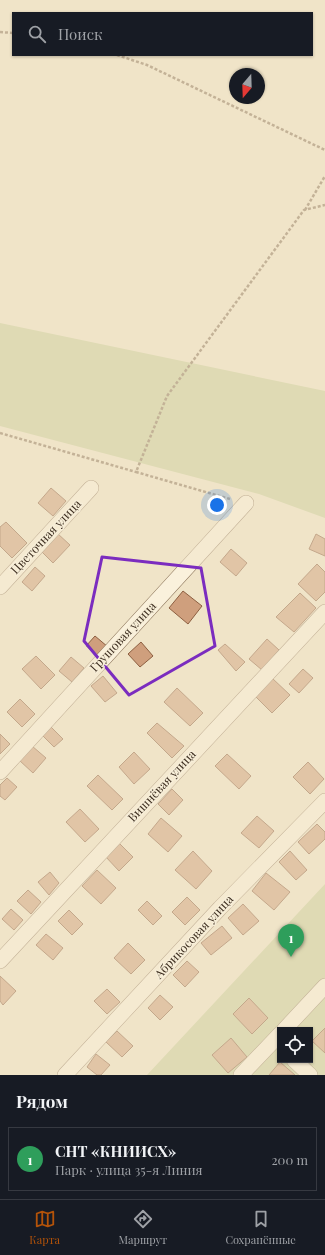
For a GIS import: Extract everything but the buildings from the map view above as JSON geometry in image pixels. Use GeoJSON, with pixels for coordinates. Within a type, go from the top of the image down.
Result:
{"type":"FeatureCollection","features":[{"type":"Feature","properties":{"kind":"street","name":"Цветочная улица"},"geometry":{"type":"LineString","coordinates":[[0,587],[91,488]]}},
{"type":"Feature","properties":{"kind":"street","name":"Грушовая улица"},"geometry":{"type":"LineString","coordinates":[[0,772],[246,503]]}},
{"type":"Feature","properties":{"kind":"street","name":"Вишнёвая улица"},"geometry":{"type":"LineString","coordinates":[[0,960],[325,612]]}},
{"type":"Feature","properties":{"kind":"street","name":"Абрикосовая улица"},"geometry":{"type":"LineString","coordinates":[[65,1075],[220,908],[325,800]]}},
{"type":"Feature","properties":{"kind":"street"},"geometry":{"type":"LineString","coordinates":[[289,1027],[325,986]]}},
{"type":"Feature","properties":{"kind":"street"},"geometry":{"type":"LineString","coordinates":[[241,1075],[277,1040]]}},
{"type":"Feature","properties":{"kind":"street"},"geometry":{"type":"LineString","coordinates":[[297,1063],[310,1075]]}},
{"type":"Feature","properties":{"kind":"path"},"geometry":{"type":"LineString","coordinates":[[0,32],[12,33]]}},
{"type":"Feature","properties":{"kind":"path"},"geometry":{"type":"LineString","coordinates":[[120,56],[147,65],[325,150]]}},
{"type":"Feature","properties":{"kind":"path"},"geometry":{"type":"LineString","coordinates":[[136,472],[167,396],[304,210],[325,176]]}},
{"type":"Feature","properties":{"kind":"path"},"geometry":{"type":"LineString","coordinates":[[304,210],[325,205]]}},
{"type":"Feature","properties":{"kind":"path"},"geometry":{"type":"LineString","coordinates":[[0,433],[246,503]]}},
{"type":"Feature","properties":{"kind":"highlighted area"},"geometry":{"type":"Polygon","coordinates":[[[102,557],[201,568],[215,646],[129,695],[84,641],[102,557]]]}},
{"type":"Feature","properties":{"kind":"green space"},"geometry":{"type":"Polygon","coordinates":[[[0,323],[325,391],[325,518],[259,494],[0,426],[0,323]]]}},
{"type":"Feature","properties":{"kind":"green space"},"geometry":{"type":"Polygon","coordinates":[[[325,884],[325,1075],[147,1075],[325,884]]]}},
{"type":"Feature","properties":{"kind":"place","name":"СНТ «КНИИСХ»"},"geometry":{"type":"Point","coordinates":[291,957]}}]}
